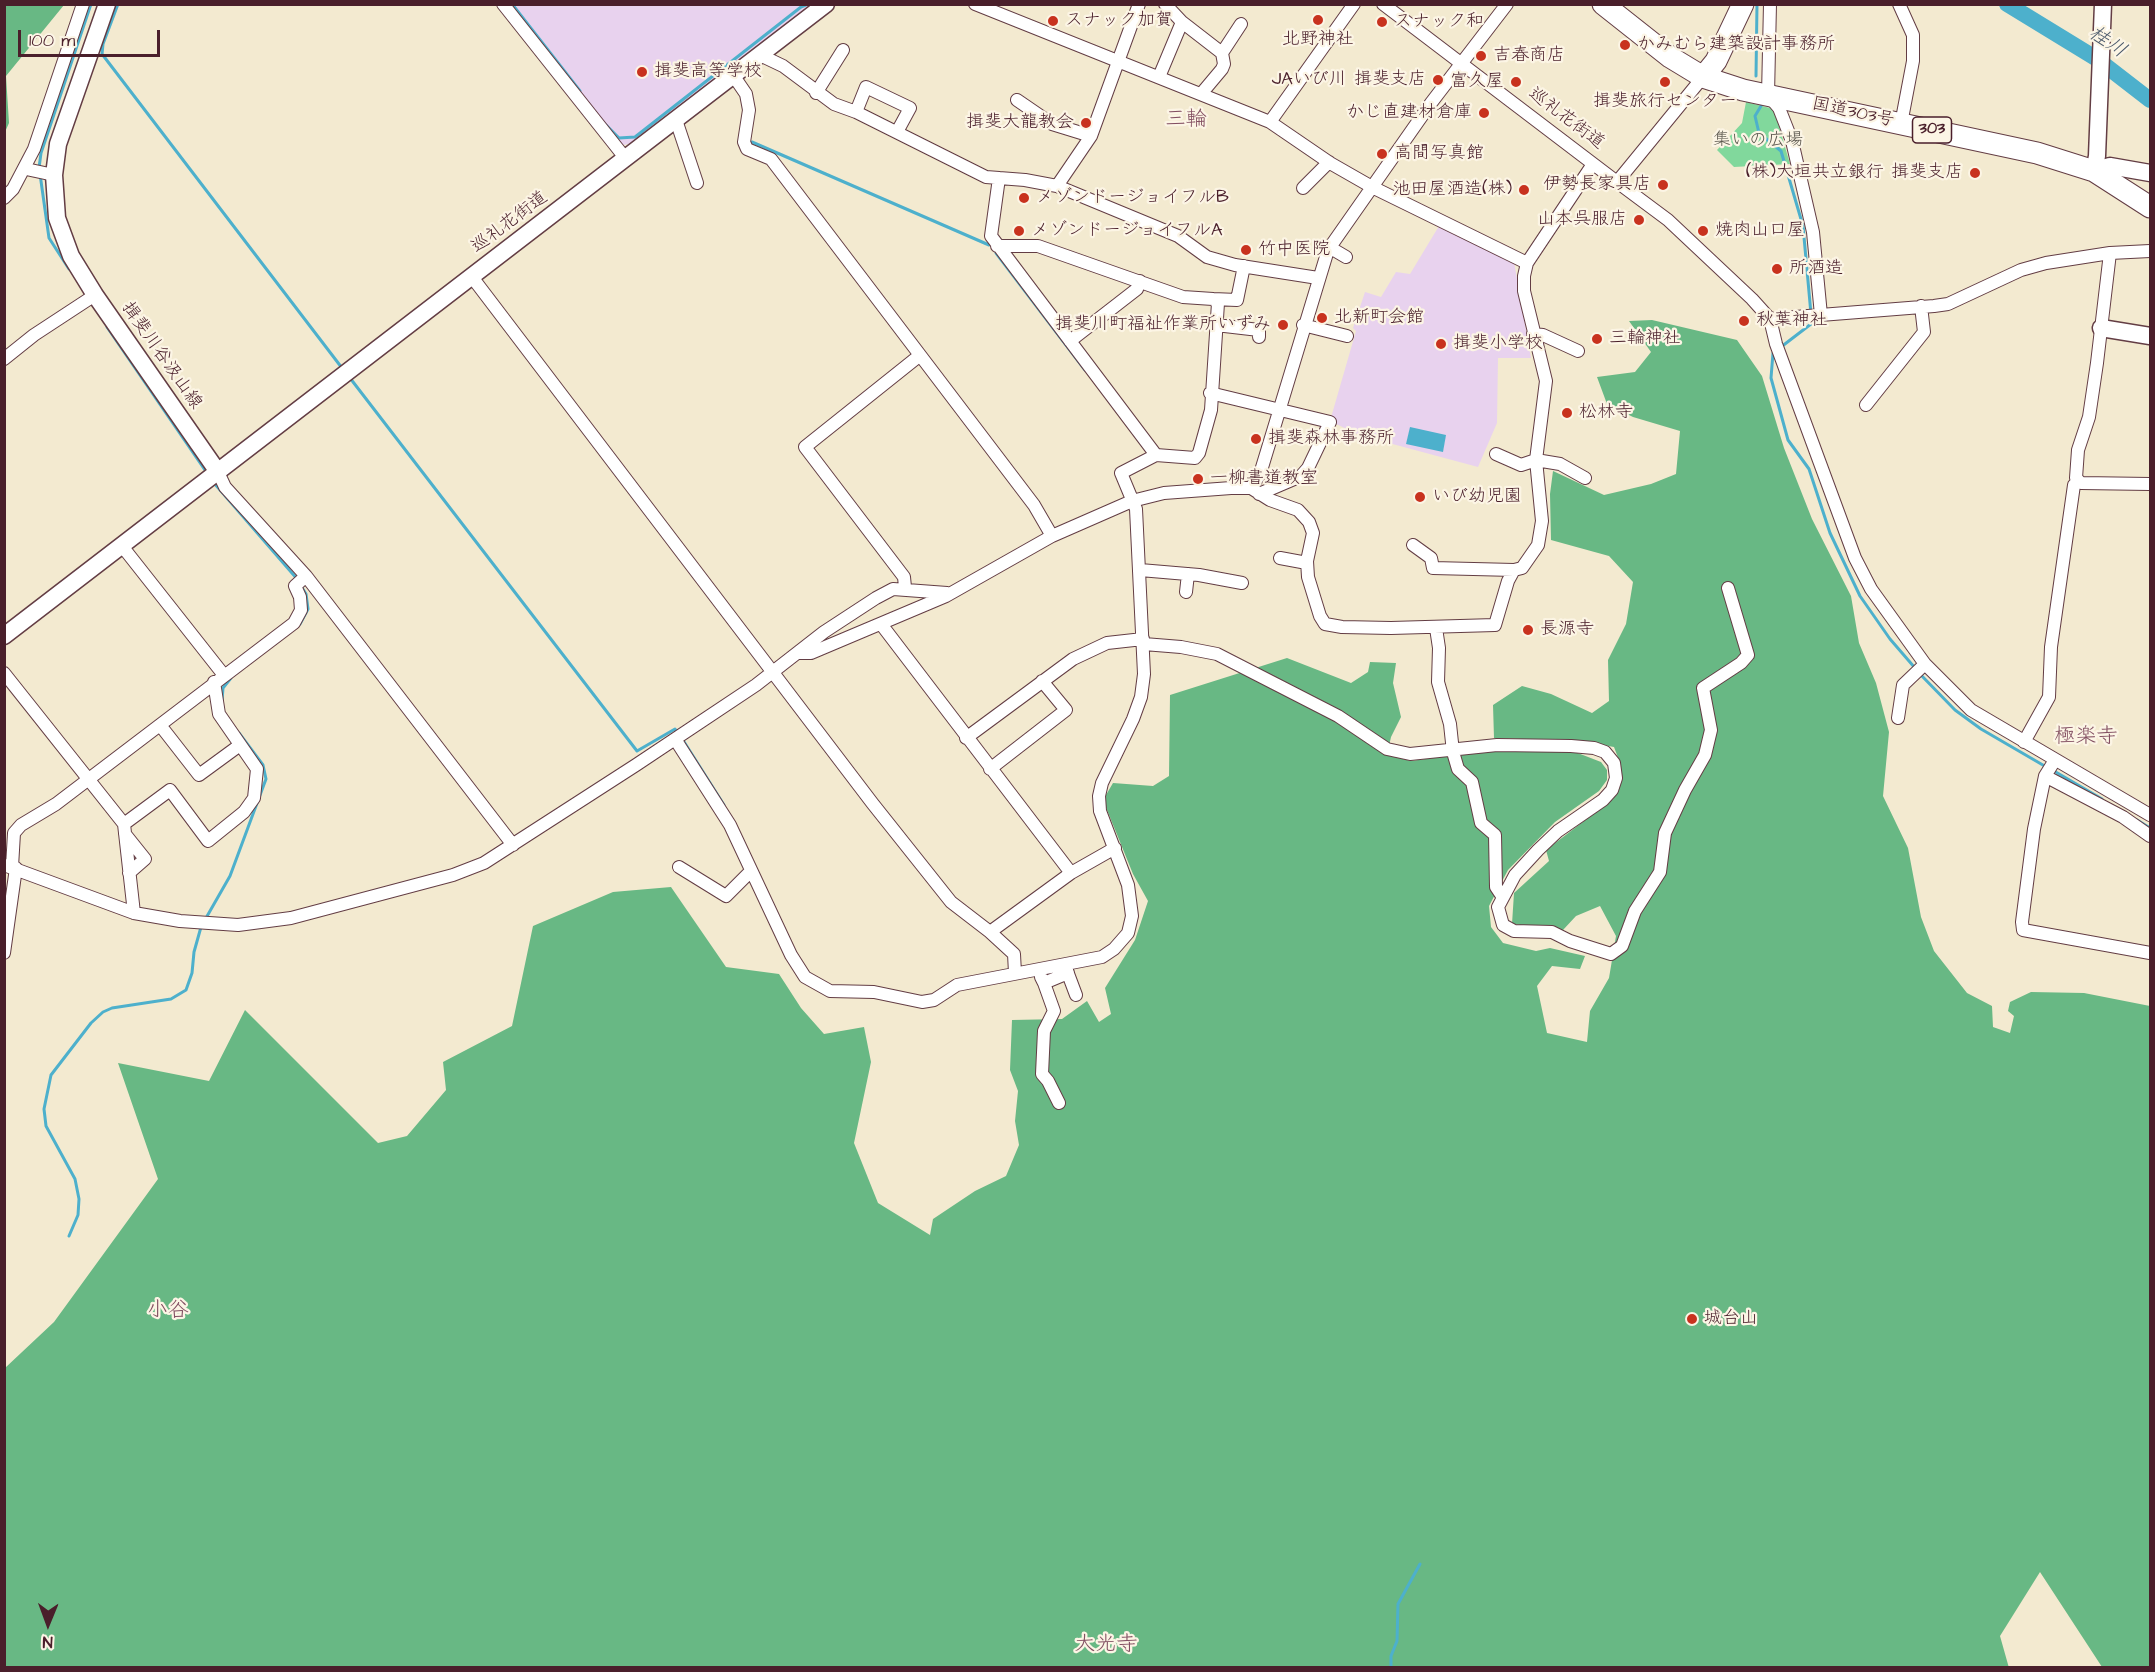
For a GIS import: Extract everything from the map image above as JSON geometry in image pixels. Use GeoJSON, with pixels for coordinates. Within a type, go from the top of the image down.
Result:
{"type":"FeatureCollection","features":[{"type":"Feature","properties":{"kind":"highway","name":"国道303号"},"geometry":{"type":"LineString","coordinates":[[1603,4],[1678,63],[1703,77],[1768,95],[2037,153],[2094,171],[2151,207]]}},
{"type":"Feature","properties":{"kind":"highway"},"geometry":{"type":"LineString","coordinates":[[1703,77],[1716,62],[1738,7]]}},
{"type":"Feature","properties":{"kind":"street"},"geometry":{"type":"LineString","coordinates":[[4,198],[26,169],[83,4]]}},
{"type":"Feature","properties":{"kind":"street","name":"揖斐川谷汲山線"},"geometry":{"type":"LineString","coordinates":[[107,4],[58,144],[54,175],[57,218],[71,256],[218,472]]}},
{"type":"Feature","properties":{"kind":"street"},"geometry":{"type":"LineString","coordinates":[[503,4],[626,159]]}},
{"type":"Feature","properties":{"kind":"street","name":"巡礼花街道"},"geometry":{"type":"LineString","coordinates":[[218,472],[826,4]]}},
{"type":"Feature","properties":{"kind":"street"},"geometry":{"type":"LineString","coordinates":[[975,4],[1120,60],[1270,122],[1329,162],[1372,187],[1527,263]]}},
{"type":"Feature","properties":{"kind":"street"},"geometry":{"type":"LineString","coordinates":[[1057,186],[1091,136],[1139,4]]}},
{"type":"Feature","properties":{"kind":"street"},"geometry":{"type":"LineString","coordinates":[[1166,4],[1182,22],[1222,53]]}},
{"type":"Feature","properties":{"kind":"street"},"geometry":{"type":"LineString","coordinates":[[1270,122],[1354,4]]}},
{"type":"Feature","properties":{"kind":"street","name":"巡礼花街道"},"geometry":{"type":"LineString","coordinates":[[1383,4],[1668,220],[1752,299],[1770,319]]}},
{"type":"Feature","properties":{"kind":"street"},"geometry":{"type":"LineString","coordinates":[[1255,491],[1329,248],[1431,103],[1507,4]]}},
{"type":"Feature","properties":{"kind":"street"},"geometry":{"type":"LineString","coordinates":[[1770,4],[1768,95],[1779,108],[1792,141],[1800,175],[1813,232],[1819,315]]}},
{"type":"Feature","properties":{"kind":"street"},"geometry":{"type":"LineString","coordinates":[[1899,4],[1911,26],[1913,52],[1902,123]]}},
{"type":"Feature","properties":{"kind":"street"},"geometry":{"type":"LineString","coordinates":[[2103,4],[2097,156],[2094,171],[2110,166],[2151,172]]}},
{"type":"Feature","properties":{"kind":"street"},"geometry":{"type":"LineString","coordinates":[[1159,77],[1182,22]]}},
{"type":"Feature","properties":{"kind":"street"},"geometry":{"type":"LineString","coordinates":[[1201,94],[1222,69],[1222,53],[1241,24]]}},
{"type":"Feature","properties":{"kind":"street"},"geometry":{"type":"LineString","coordinates":[[816,93],[843,50]]}},
{"type":"Feature","properties":{"kind":"street"},"geometry":{"type":"LineString","coordinates":[[760,55],[783,66],[816,93],[834,104],[856,112],[986,177],[1025,180],[1057,186],[1178,236],[1207,257],[1244,266],[1318,278]]}},
{"type":"Feature","properties":{"kind":"street"},"geometry":{"type":"LineString","coordinates":[[733,75],[746,94],[749,110],[744,142],[747,149],[771,159],[1034,505],[1052,536]]}},
{"type":"Feature","properties":{"kind":"street"},"geometry":{"type":"LineString","coordinates":[[1617,182],[1703,77]]}},
{"type":"Feature","properties":{"kind":"street"},"geometry":{"type":"LineString","coordinates":[[856,112],[866,87],[910,108],[897,132]]}},
{"type":"Feature","properties":{"kind":"street"},"geometry":{"type":"LineString","coordinates":[[1017,100],[1052,124],[1091,136]]}},
{"type":"Feature","properties":{"kind":"street"},"geometry":{"type":"LineString","coordinates":[[676,120],[697,183]]}},
{"type":"Feature","properties":{"kind":"street"},"geometry":{"type":"LineString","coordinates":[[1303,188],[1329,162]]}},
{"type":"Feature","properties":{"kind":"street"},"geometry":{"type":"LineString","coordinates":[[1413,545],[1431,558],[1433,568],[1514,570],[1522,568],[1538,545],[1542,521],[1536,460],[1545,381],[1524,291],[1524,276],[1527,263],[1593,164]]}},
{"type":"Feature","properties":{"kind":"street"},"geometry":{"type":"LineString","coordinates":[[26,169],[54,175]]}},
{"type":"Feature","properties":{"kind":"street"},"geometry":{"type":"LineString","coordinates":[[999,178],[991,236],[1156,455]]}},
{"type":"Feature","properties":{"kind":"street"},"geometry":{"type":"LineString","coordinates":[[997,246],[1038,246],[1183,297],[1237,300],[1244,266]]}},
{"type":"Feature","properties":{"kind":"street"},"geometry":{"type":"LineString","coordinates":[[1329,248],[1346,257]]}},
{"type":"Feature","properties":{"kind":"street"},"geometry":{"type":"LineString","coordinates":[[2151,251],[2110,253],[2046,263],[2021,270],[1948,304],[1770,319],[1778,349],[1855,558],[1871,589],[1925,664],[1971,710],[2151,815]]}},
{"type":"Feature","properties":{"kind":"street"},"geometry":{"type":"LineString","coordinates":[[2024,742],[2049,697],[2051,647],[2074,485],[2078,481],[2078,450],[2089,417],[2110,253]]}},
{"type":"Feature","properties":{"kind":"street"},"geometry":{"type":"LineString","coordinates":[[472,277],[773,673],[951,902],[1014,954],[1015,973]]}},
{"type":"Feature","properties":{"kind":"street"},"geometry":{"type":"LineString","coordinates":[[1070,341],[1137,289],[1140,281]]}},
{"type":"Feature","properties":{"kind":"street"},"geometry":{"type":"LineString","coordinates":[[4,359],[34,334],[96,295]]}},
{"type":"Feature","properties":{"kind":"street"},"geometry":{"type":"LineString","coordinates":[[1044,983],[1067,969],[1102,957],[1114,949],[1128,933],[1132,916],[1128,885],[1100,811],[1099,796],[1101,783],[1133,719],[1141,697],[1144,641],[1136,509],[1121,473],[1156,455],[1195,458],[1211,410],[1210,393],[1218,303],[1213,299]]}},
{"type":"Feature","properties":{"kind":"street"},"geometry":{"type":"LineString","coordinates":[[1866,405],[1924,332],[1921,306]]}},
{"type":"Feature","properties":{"kind":"street"},"geometry":{"type":"LineString","coordinates":[[1216,325],[1259,330],[1259,337]]}},
{"type":"Feature","properties":{"kind":"street"},"geometry":{"type":"LineString","coordinates":[[1304,325],[1347,336]]}},
{"type":"Feature","properties":{"kind":"street"},"geometry":{"type":"LineString","coordinates":[[2101,328],[2151,336]]}},
{"type":"Feature","properties":{"kind":"street"},"geometry":{"type":"LineString","coordinates":[[1533,334],[1543,335],[1578,351]]}},
{"type":"Feature","properties":{"kind":"street"},"geometry":{"type":"LineString","coordinates":[[905,587],[904,578],[805,447],[920,356]]}},
{"type":"Feature","properties":{"kind":"street"},"geometry":{"type":"LineString","coordinates":[[797,653],[811,653],[881,624],[948,593],[1052,536],[1132,501],[1164,493],[1255,491],[1301,476],[1308,468],[1330,422],[1210,393]]}},
{"type":"Feature","properties":{"kind":"street"},"geometry":{"type":"LineString","coordinates":[[1496,454],[1521,465],[1536,460],[1560,464],[1584,478]]}},
{"type":"Feature","properties":{"kind":"street"},"geometry":{"type":"LineString","coordinates":[[4,636],[218,472],[225,487],[306,576],[513,845]]}},
{"type":"Feature","properties":{"kind":"street"},"geometry":{"type":"LineString","coordinates":[[2078,481],[2151,484]]}},
{"type":"Feature","properties":{"kind":"street"},"geometry":{"type":"LineString","coordinates":[[1255,491],[1298,510],[1309,522],[1312,533],[1307,563],[1320,616],[1325,624],[1342,627],[1436,628],[1495,625],[1508,580],[1514,570]]}},
{"type":"Feature","properties":{"kind":"street"},"geometry":{"type":"LineString","coordinates":[[122,546],[219,678],[219,714],[257,769],[254,798],[244,812],[208,841],[170,790],[125,829]]}},
{"type":"Feature","properties":{"kind":"street"},"geometry":{"type":"LineString","coordinates":[[1280,558],[1307,563]]}},
{"type":"Feature","properties":{"kind":"street"},"geometry":{"type":"LineString","coordinates":[[1140,570],[1188,574],[1242,583]]}},
{"type":"Feature","properties":{"kind":"street"},"geometry":{"type":"LineString","coordinates":[[1186,592],[1188,574]]}},
{"type":"Feature","properties":{"kind":"street"},"geometry":{"type":"LineString","coordinates":[[4,953],[14,833],[294,623],[301,610],[295,586],[306,576]]}},
{"type":"Feature","properties":{"kind":"street"},"geometry":{"type":"LineString","coordinates":[[966,738],[1074,659],[1107,643],[1144,641],[1218,654],[1338,716],[1387,749],[1410,754],[1497,745],[1594,748],[1605,753],[1614,763],[1616,778],[1612,790],[1603,800],[1558,831],[1515,875],[1502,896],[1498,915],[1503,925],[1514,931],[1552,932],[1570,941],[1611,954],[1622,946],[1635,911],[1660,873],[1665,833],[1709,743],[1710,721],[1702,696],[1703,688],[1741,663],[1748,655],[1728,588]]}},
{"type":"Feature","properties":{"kind":"street"},"geometry":{"type":"LineString","coordinates":[[11,867],[134,913],[180,921],[238,925],[291,918],[453,875],[484,863],[513,845],[773,673],[824,632],[893,589],[948,593]]}},
{"type":"Feature","properties":{"kind":"street"},"geometry":{"type":"LineString","coordinates":[[881,624],[1071,873]]}},
{"type":"Feature","properties":{"kind":"street"},"geometry":{"type":"LineString","coordinates":[[1436,628],[1439,648],[1438,682],[1450,724],[1458,769],[1472,782],[1481,823],[1495,835],[1496,887],[1502,896]]}},
{"type":"Feature","properties":{"kind":"street"},"geometry":{"type":"LineString","coordinates":[[1898,718],[1903,685],[1925,664]]}},
{"type":"Feature","properties":{"kind":"street"},"geometry":{"type":"LineString","coordinates":[[4,673],[88,779],[146,859],[129,873]]}},
{"type":"Feature","properties":{"kind":"street"},"geometry":{"type":"LineString","coordinates":[[990,769],[1066,710],[1042,681]]}},
{"type":"Feature","properties":{"kind":"street"},"geometry":{"type":"LineString","coordinates":[[160,725],[199,774],[240,745]]}},
{"type":"Feature","properties":{"kind":"street"},"geometry":{"type":"LineString","coordinates":[[675,739],[730,825],[791,955],[805,977],[830,991],[874,992],[922,1002],[934,1000],[957,985],[1015,973],[1067,969]]}},
{"type":"Feature","properties":{"kind":"street"},"geometry":{"type":"LineString","coordinates":[[2055,760],[2045,776],[2034,829],[2023,930],[2151,953]]}},
{"type":"Feature","properties":{"kind":"street"},"geometry":{"type":"LineString","coordinates":[[2045,776],[2123,817],[2151,836]]}},
{"type":"Feature","properties":{"kind":"street"},"geometry":{"type":"LineString","coordinates":[[125,829],[134,913]]}},
{"type":"Feature","properties":{"kind":"street"},"geometry":{"type":"LineString","coordinates":[[990,932],[1071,873],[1115,848]]}},
{"type":"Feature","properties":{"kind":"street"},"geometry":{"type":"LineString","coordinates":[[679,867],[726,896],[751,871]]}},
{"type":"Feature","properties":{"kind":"street"},"geometry":{"type":"LineString","coordinates":[[1067,969],[1076,995]]}},
{"type":"Feature","properties":{"kind":"street"},"geometry":{"type":"LineString","coordinates":[[1039,970],[1054,1011],[1044,1031],[1042,1074],[1048,1080],[1059,1103]]}},
{"type":"Feature","properties":{"kind":"shaded area","name":"揖斐高等学校"},"geometry":{"type":"Polygon","coordinates":[[[505,5],[813,5],[632,143],[624,145],[614,140],[505,5]]]}},
{"type":"Feature","properties":{"kind":"shaded area","name":"揖斐小学校"},"geometry":{"type":"Polygon","coordinates":[[[1439,226],[1514,262],[1531,358],[1498,358],[1497,423],[1478,467],[1359,435],[1330,421],[1356,331],[1353,328],[1365,292],[1381,297],[1396,272],[1410,274],[1439,226]]]}},
{"type":"Feature","properties":{"kind":"green space"},"geometry":{"type":"Polygon","coordinates":[[[5,4],[64,5],[6,76],[9,123],[5,132],[5,4]]]}},
{"type":"Feature","properties":{"kind":"green space","name":"集いの広場"},"geometry":{"type":"Polygon","coordinates":[[[1746,102],[1774,109],[1790,164],[1734,167],[1717,150],[1742,123],[1746,102]]]}},
{"type":"Feature","properties":{"kind":"green space"},"geometry":{"type":"Polygon","coordinates":[[[1652,320],[1737,340],[1762,376],[1784,448],[1812,519],[1851,596],[1859,643],[1876,683],[1889,732],[1883,796],[1908,848],[1921,917],[1934,951],[1967,993],[1992,1006],[1993,1027],[2010,1033],[2014,1016],[2008,1011],[2010,1002],[2031,992],[2084,993],[2150,1006],[2150,1667],[2102,1667],[2040,1572],[2000,1636],[2009,1668],[5,1668],[5,1368],[54,1322],[158,1179],[118,1063],[209,1081],[245,1010],[378,1143],[407,1136],[446,1090],[443,1062],[512,1026],[533,926],[613,892],[671,887],[726,967],[779,974],[801,1008],[824,1034],[864,1027],[871,1062],[854,1143],[878,1203],[930,1235],[933,1219],[975,1191],[1006,1176],[1019,1145],[1015,1121],[1018,1091],[1010,1070],[1012,1020],[1062,1019],[1087,1001],[1099,1022],[1111,1014],[1105,988],[1135,940],[1148,901],[1133,874],[1103,800],[1113,783],[1153,786],[1169,776],[1170,695],[1287,658],[1351,683],[1368,672],[1370,662],[1396,663],[1393,683],[1401,717],[1391,737],[1387,755],[1411,761],[1497,749],[1570,750],[1601,762],[1607,770],[1607,780],[1599,791],[1555,822],[1508,870],[1489,906],[1491,927],[1503,943],[1536,951],[1550,948],[1585,956],[1580,969],[1552,966],[1537,986],[1547,1033],[1587,1042],[1590,1011],[1609,978],[1616,936],[1600,906],[1576,916],[1563,930],[1512,924],[1514,893],[1549,861],[1546,850],[1613,799],[1620,782],[1620,763],[1614,747],[1579,741],[1494,738],[1493,705],[1522,686],[1551,694],[1592,713],[1609,701],[1608,660],[1626,624],[1633,582],[1609,556],[1551,540],[1550,494],[1553,471],[1604,495],[1651,484],[1676,474],[1680,431],[1633,417],[1607,404],[1597,377],[1635,372],[1651,352],[1629,321],[1652,320]]]}},
{"type":"Feature","properties":{"kind":"water"},"geometry":{"type":"Polygon","coordinates":[[[1410,427],[1446,435],[1443,452],[1406,444],[1410,427]]]}},
{"type":"Feature","properties":{"kind":"waterway"},"geometry":{"type":"LineString","coordinates":[[39,168],[41,153],[91,4]]}},
{"type":"Feature","properties":{"kind":"waterway"},"geometry":{"type":"LineString","coordinates":[[118,4],[103,44],[102,54],[342,368]]}},
{"type":"Feature","properties":{"kind":"waterway"},"geometry":{"type":"LineString","coordinates":[[512,4],[580,91]]}},
{"type":"Feature","properties":{"kind":"waterway"},"geometry":{"type":"LineString","coordinates":[[606,125],[619,138],[635,137],[801,7],[808,4]]}},
{"type":"Feature","properties":{"kind":"waterway"},"geometry":{"type":"LineString","coordinates":[[1756,76],[1757,4]]}},
{"type":"Feature","properties":{"kind":"waterway","name":"桂川"},"geometry":{"type":"LineString","coordinates":[[2007,4],[2097,59],[2150,100]]}},
{"type":"Feature","properties":{"kind":"waterway"},"geometry":{"type":"LineString","coordinates":[[1761,106],[1755,116],[1759,133],[1781,151],[1803,226],[1811,314]]}},
{"type":"Feature","properties":{"kind":"waterway"},"geometry":{"type":"LineString","coordinates":[[752,142],[989,245]]}},
{"type":"Feature","properties":{"kind":"waterway"},"geometry":{"type":"LineString","coordinates":[[40,174],[49,238],[69,269]]}},
{"type":"Feature","properties":{"kind":"waterway"},"geometry":{"type":"LineString","coordinates":[[996,253],[1085,370]]}},
{"type":"Feature","properties":{"kind":"waterway"},"geometry":{"type":"LineString","coordinates":[[1781,347],[1811,324],[1811,320]]}},
{"type":"Feature","properties":{"kind":"waterway"},"geometry":{"type":"LineString","coordinates":[[107,327],[207,473]]}},
{"type":"Feature","properties":{"kind":"waterway"},"geometry":{"type":"LineString","coordinates":[[1776,351],[1773,353],[1771,378],[1788,440],[1809,469],[1830,533],[1860,596],[1890,639],[1915,668]]}},
{"type":"Feature","properties":{"kind":"waterway"},"geometry":{"type":"LineString","coordinates":[[350,378],[637,751],[675,729],[677,732]]}},
{"type":"Feature","properties":{"kind":"waterway"},"geometry":{"type":"LineString","coordinates":[[214,483],[298,580]]}},
{"type":"Feature","properties":{"kind":"waterway"},"geometry":{"type":"LineString","coordinates":[[300,624],[308,609],[306,594],[301,586]]}},
{"type":"Feature","properties":{"kind":"waterway"},"geometry":{"type":"LineString","coordinates":[[1919,673],[1955,710],[1981,729],[2048,768]]}},
{"type":"Feature","properties":{"kind":"waterway"},"geometry":{"type":"LineString","coordinates":[[222,701],[223,688],[231,678]]}},
{"type":"Feature","properties":{"kind":"waterway"},"geometry":{"type":"LineString","coordinates":[[206,918],[230,876],[266,779],[263,765],[239,733]]}},
{"type":"Feature","properties":{"kind":"waterway"},"geometry":{"type":"LineString","coordinates":[[681,737],[724,805]]}},
{"type":"Feature","properties":{"kind":"waterway"},"geometry":{"type":"LineString","coordinates":[[2054,771],[2102,799]]}},
{"type":"Feature","properties":{"kind":"waterway"},"geometry":{"type":"LineString","coordinates":[[2137,820],[2150,828]]}},
{"type":"Feature","properties":{"kind":"waterway"},"geometry":{"type":"LineString","coordinates":[[69,1236],[78,1215],[79,1199],[75,1179],[46,1126],[44,1109],[51,1075],[91,1023],[103,1012],[112,1008],[171,999],[186,990],[192,973],[194,952],[201,927]]}},
{"type":"Feature","properties":{"kind":"waterway"},"geometry":{"type":"LineString","coordinates":[[1391,1668],[1391,1656],[1397,1641],[1398,1604],[1420,1564]]}},
{"type":"Feature","properties":{"kind":"place","name":"北野神社"},"geometry":{"type":"Point","coordinates":[1318,20]}},
{"type":"Feature","properties":{"kind":"place","name":"スナック加賀"},"geometry":{"type":"Point","coordinates":[1053,21]}},
{"type":"Feature","properties":{"kind":"place","name":"スナック和"},"geometry":{"type":"Point","coordinates":[1382,22]}},
{"type":"Feature","properties":{"kind":"place","name":"かみむら建築設計事務所"},"geometry":{"type":"Point","coordinates":[1625,45]}},
{"type":"Feature","properties":{"kind":"place","name":"吉春商店"},"geometry":{"type":"Point","coordinates":[1481,56]}},
{"type":"Feature","properties":{"kind":"place","name":"揖斐高等学校"},"geometry":{"type":"Point","coordinates":[642,72]}},
{"type":"Feature","properties":{"kind":"place","name":"JAいび川 揖斐支店"},"geometry":{"type":"Point","coordinates":[1438,80]}},
{"type":"Feature","properties":{"kind":"place","name":"富久屋"},"geometry":{"type":"Point","coordinates":[1516,82]}},
{"type":"Feature","properties":{"kind":"place","name":"揖斐旅行センター"},"geometry":{"type":"Point","coordinates":[1665,82]}},
{"type":"Feature","properties":{"kind":"place","name":"かじ直建材倉庫"},"geometry":{"type":"Point","coordinates":[1484,113]}},
{"type":"Feature","properties":{"kind":"place","name":"揖斐大龍教会"},"geometry":{"type":"Point","coordinates":[1086,123]}},
{"type":"Feature","properties":{"kind":"place","name":"高間写真館"},"geometry":{"type":"Point","coordinates":[1382,154]}},
{"type":"Feature","properties":{"kind":"place","name":"(株)大垣共立銀行 揖斐支店"},"geometry":{"type":"Point","coordinates":[1975,173]}},
{"type":"Feature","properties":{"kind":"place","name":"伊勢長家具店"},"geometry":{"type":"Point","coordinates":[1663,185]}},
{"type":"Feature","properties":{"kind":"place","name":"池田屋酒造(株)"},"geometry":{"type":"Point","coordinates":[1524,190]}},
{"type":"Feature","properties":{"kind":"place","name":"メゾンドージョイフルB"},"geometry":{"type":"Point","coordinates":[1024,198]}},
{"type":"Feature","properties":{"kind":"place","name":"山本呉服店"},"geometry":{"type":"Point","coordinates":[1639,220]}},
{"type":"Feature","properties":{"kind":"place","name":"メゾンドージョイフルA"},"geometry":{"type":"Point","coordinates":[1019,231]}},
{"type":"Feature","properties":{"kind":"place","name":"焼肉山口屋"},"geometry":{"type":"Point","coordinates":[1703,231]}},
{"type":"Feature","properties":{"kind":"place","name":"竹中医院"},"geometry":{"type":"Point","coordinates":[1246,250]}},
{"type":"Feature","properties":{"kind":"place","name":"所酒造"},"geometry":{"type":"Point","coordinates":[1777,269]}},
{"type":"Feature","properties":{"kind":"place","name":"北新町会館"},"geometry":{"type":"Point","coordinates":[1322,318]}},
{"type":"Feature","properties":{"kind":"place","name":"秋葉神社"},"geometry":{"type":"Point","coordinates":[1744,321]}},
{"type":"Feature","properties":{"kind":"place","name":"揖斐川町福祉作業所いずみ"},"geometry":{"type":"Point","coordinates":[1283,325]}},
{"type":"Feature","properties":{"kind":"place","name":"三輪神社"},"geometry":{"type":"Point","coordinates":[1597,339]}},
{"type":"Feature","properties":{"kind":"place","name":"揖斐小学校"},"geometry":{"type":"Point","coordinates":[1441,344]}},
{"type":"Feature","properties":{"kind":"place","name":"松林寺"},"geometry":{"type":"Point","coordinates":[1567,413]}},
{"type":"Feature","properties":{"kind":"place","name":"揖斐森林事務所"},"geometry":{"type":"Point","coordinates":[1256,439]}},
{"type":"Feature","properties":{"kind":"place","name":"一柳書道教室"},"geometry":{"type":"Point","coordinates":[1198,479]}},
{"type":"Feature","properties":{"kind":"place","name":"いび幼児園"},"geometry":{"type":"Point","coordinates":[1420,497]}},
{"type":"Feature","properties":{"kind":"place","name":"長源寺"},"geometry":{"type":"Point","coordinates":[1528,630]}},
{"type":"Feature","properties":{"kind":"place","name":"城台山"},"geometry":{"type":"Point","coordinates":[1692,1319]}},
{"type":"Feature","properties":{"kind":"district","name":"三輪"},"geometry":{"type":"Point","coordinates":[1186,121]}},
{"type":"Feature","properties":{"kind":"district","name":"極楽寺"},"geometry":{"type":"Point","coordinates":[2086,738]}},
{"type":"Feature","properties":{"kind":"district","name":"小谷"},"geometry":{"type":"Point","coordinates":[168,1312]}},
{"type":"Feature","properties":{"kind":"district","name":"大光寺"},"geometry":{"type":"Point","coordinates":[1106,1646]}}]}
